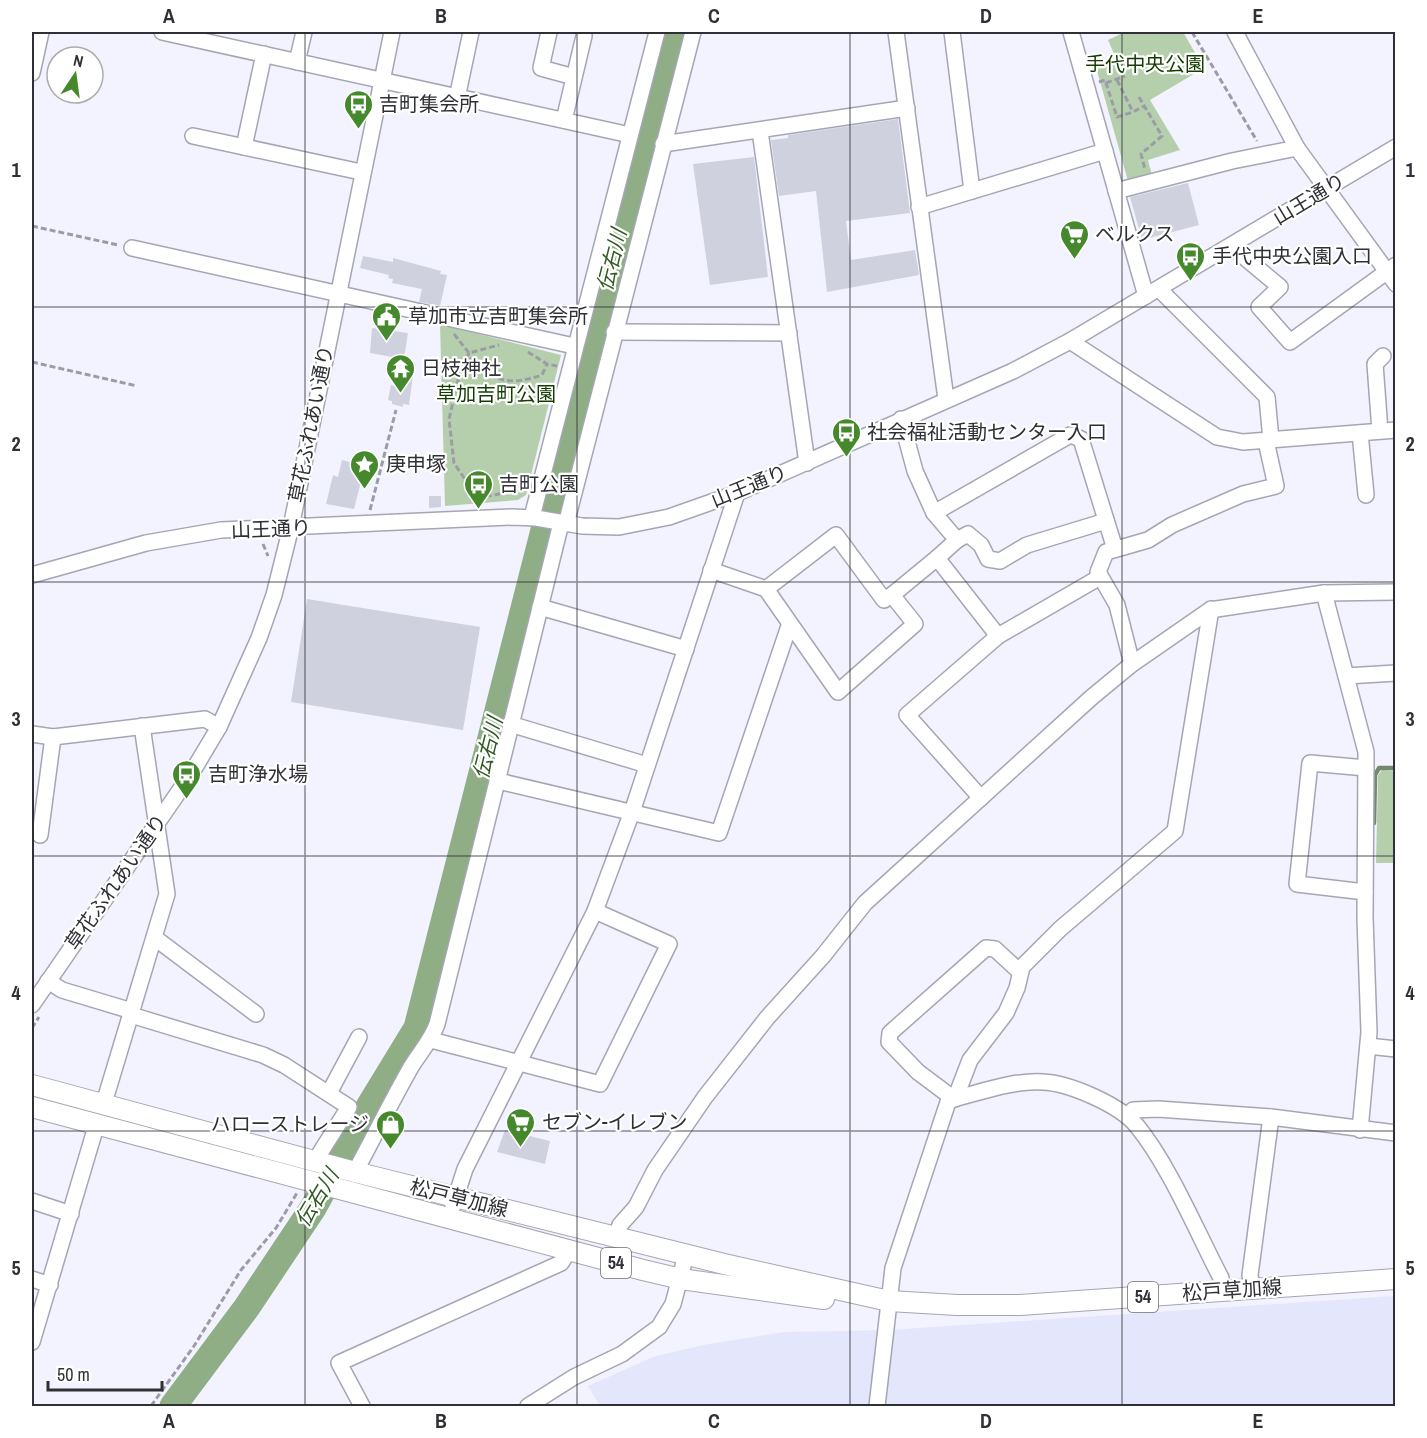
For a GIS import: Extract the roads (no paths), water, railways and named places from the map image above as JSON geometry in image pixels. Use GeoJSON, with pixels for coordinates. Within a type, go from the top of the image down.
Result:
{"type":"FeatureCollection","features":[{"type":"Feature","properties":{"kind":"main road","name":"松戸草加線"},"geometry":{"type":"LineString","coordinates":[[32,1085],[104,1103],[306,1176]]}},
{"type":"Feature","properties":{"kind":"main road","name":"松戸草加線"},"geometry":{"type":"LineString","coordinates":[[32,1107],[306,1176],[455,1196],[686,1255],[889,1301]]}},
{"type":"Feature","properties":{"kind":"main road","name":"松戸草加線"},"geometry":{"type":"LineString","coordinates":[[352,1181],[450,1218],[569,1251],[681,1279],[821,1299],[957,1305],[1020,1305],[1395,1279]]}},
{"type":"Feature","properties":{"kind":"street"},"geometry":{"type":"LineString","coordinates":[[32,73],[41,32]]}},
{"type":"Feature","properties":{"kind":"street"},"geometry":{"type":"LineString","coordinates":[[162,32],[630,135]]}},
{"type":"Feature","properties":{"kind":"street"},"geometry":{"type":"LineString","coordinates":[[297,62],[304,32]]}},
{"type":"Feature","properties":{"kind":"street","name":"草花ふれあい通り"},"geometry":{"type":"LineString","coordinates":[[32,1005],[158,821],[219,727],[259,638],[274,595],[291,527],[361,172],[392,32]]}},
{"type":"Feature","properties":{"kind":"street"},"geometry":{"type":"LineString","coordinates":[[457,98],[471,32]]}},
{"type":"Feature","properties":{"kind":"street"},"geometry":{"type":"LineString","coordinates":[[549,32],[541,68],[574,77]]}},
{"type":"Feature","properties":{"kind":"street"},"geometry":{"type":"LineString","coordinates":[[534,517],[574,346],[657,32]]}},
{"type":"Feature","properties":{"kind":"street"},"geometry":{"type":"LineString","coordinates":[[352,1181],[410,1068],[431,1040],[498,781],[498,773],[561,523],[693,32]]}},
{"type":"Feature","properties":{"kind":"street"},"geometry":{"type":"LineString","coordinates":[[896,32],[946,399]]}},
{"type":"Feature","properties":{"kind":"street"},"geometry":{"type":"LineString","coordinates":[[952,32],[972,191]]}},
{"type":"Feature","properties":{"kind":"street"},"geometry":{"type":"LineString","coordinates":[[1071,32],[1116,191],[1152,292],[1267,397],[1269,441],[1276,486],[1243,494],[1172,525],[1148,540],[1106,552],[1098,572],[1117,605],[1132,664]]}},
{"type":"Feature","properties":{"kind":"street"},"geometry":{"type":"LineString","coordinates":[[1235,32],[1297,148],[1391,268],[1395,284]]}},
{"type":"Feature","properties":{"kind":"street"},"geometry":{"type":"LineString","coordinates":[[564,120],[584,36]]}},
{"type":"Feature","properties":{"kind":"street"},"geometry":{"type":"LineString","coordinates":[[244,147],[264,54]]}},
{"type":"Feature","properties":{"kind":"street"},"geometry":{"type":"LineString","coordinates":[[663,144],[907,108]]}},
{"type":"Feature","properties":{"kind":"street"},"geometry":{"type":"LineString","coordinates":[[760,131],[807,463]]}},
{"type":"Feature","properties":{"kind":"street"},"geometry":{"type":"LineString","coordinates":[[193,136],[361,172]]}},
{"type":"Feature","properties":{"kind":"street","name":"山王通り"},"geometry":{"type":"LineString","coordinates":[[32,575],[98,555],[176,537],[221,530],[534,517],[561,523],[600,527],[644,523],[737,493],[1013,371],[1070,341],[1395,147]]}},
{"type":"Feature","properties":{"kind":"street"},"geometry":{"type":"LineString","coordinates":[[1116,191],[1264,153],[1297,148]]}},
{"type":"Feature","properties":{"kind":"street"},"geometry":{"type":"LineString","coordinates":[[919,207],[1105,151]]}},
{"type":"Feature","properties":{"kind":"street"},"geometry":{"type":"LineString","coordinates":[[1231,246],[1280,287],[1259,308],[1290,342],[1391,268]]}},
{"type":"Feature","properties":{"kind":"street"},"geometry":{"type":"LineString","coordinates":[[132,248],[574,346]]}},
{"type":"Feature","properties":{"kind":"street"},"geometry":{"type":"LineString","coordinates":[[614,332],[789,333]]}},
{"type":"Feature","properties":{"kind":"street"},"geometry":{"type":"LineString","coordinates":[[1070,341],[1217,437],[1243,442],[1388,431],[1375,364],[1383,356]]}},
{"type":"Feature","properties":{"kind":"street"},"geometry":{"type":"LineString","coordinates":[[901,419],[915,471],[934,513],[957,540]]}},
{"type":"Feature","properties":{"kind":"street"},"geometry":{"type":"LineString","coordinates":[[1360,433],[1366,495]]}},
{"type":"Feature","properties":{"kind":"street"},"geometry":{"type":"LineString","coordinates":[[934,513],[1070,435],[1082,439],[1115,549]]}},
{"type":"Feature","properties":{"kind":"street"},"geometry":{"type":"LineString","coordinates":[[450,1218],[465,1169],[595,911],[632,812],[737,493]]}},
{"type":"Feature","properties":{"kind":"street"},"geometry":{"type":"LineString","coordinates":[[766,589],[836,535],[884,600],[957,540],[968,534],[981,545],[988,559],[1000,561],[1027,545],[1106,521]]}},
{"type":"Feature","properties":{"kind":"street"},"geometry":{"type":"LineString","coordinates":[[937,558],[998,636]]}},
{"type":"Feature","properties":{"kind":"street"},"geometry":{"type":"LineString","coordinates":[[711,570],[766,589],[789,626],[838,692],[915,624],[892,595]]}},
{"type":"Feature","properties":{"kind":"street"},"geometry":{"type":"LineString","coordinates":[[981,798],[907,715],[998,636],[1100,577]]}},
{"type":"Feature","properties":{"kind":"street"},"geometry":{"type":"LineString","coordinates":[[616,1238],[620,1225],[636,1207],[655,1170],[705,1097],[767,1018],[823,956],[865,903],[1092,697],[1132,664],[1211,609],[1324,593],[1395,592]]}},
{"type":"Feature","properties":{"kind":"street"},"geometry":{"type":"LineString","coordinates":[[1324,593],[1366,752],[1365,892],[1368,1046],[1360,1130]]}},
{"type":"Feature","properties":{"kind":"street"},"geometry":{"type":"LineString","coordinates":[[540,607],[686,649]]}},
{"type":"Feature","properties":{"kind":"street"},"geometry":{"type":"LineString","coordinates":[[877,1407],[893,1268],[951,1099],[970,1060],[1006,1013],[1017,988],[1020,972],[1060,928],[1175,831],[1211,609]]}},
{"type":"Feature","properties":{"kind":"street"},"geometry":{"type":"LineString","coordinates":[[498,781],[718,833],[789,626]]}},
{"type":"Feature","properties":{"kind":"street"},"geometry":{"type":"LineString","coordinates":[[1346,676],[1395,673]]}},
{"type":"Feature","properties":{"kind":"street"},"geometry":{"type":"LineString","coordinates":[[32,734],[53,737],[205,719],[219,727]]}},
{"type":"Feature","properties":{"kind":"street"},"geometry":{"type":"LineString","coordinates":[[510,724],[647,765]]}},
{"type":"Feature","properties":{"kind":"street"},"geometry":{"type":"LineString","coordinates":[[104,1103],[167,894],[158,821],[142,726]]}},
{"type":"Feature","properties":{"kind":"street"},"geometry":{"type":"LineString","coordinates":[[40,835],[53,737]]}},
{"type":"Feature","properties":{"kind":"street"},"geometry":{"type":"LineString","coordinates":[[1365,892],[1298,884],[1310,763],[1366,768]]}},
{"type":"Feature","properties":{"kind":"street"},"geometry":{"type":"LineString","coordinates":[[431,1040],[600,1084],[669,944],[595,911]]}},
{"type":"Feature","properties":{"kind":"street"},"geometry":{"type":"LineString","coordinates":[[155,938],[256,1014]]}},
{"type":"Feature","properties":{"kind":"street"},"geometry":{"type":"LineString","coordinates":[[951,1099],[889,1042],[890,1033],[986,948],[995,949],[1020,972]]}},
{"type":"Feature","properties":{"kind":"street"},"geometry":{"type":"LineString","coordinates":[[48,981],[62,990],[264,1055],[284,1065],[349,1107],[306,1176]]}},
{"type":"Feature","properties":{"kind":"street"},"geometry":{"type":"LineString","coordinates":[[328,1093],[359,1037]]}},
{"type":"Feature","properties":{"kind":"street"},"geometry":{"type":"LineString","coordinates":[[1368,1046],[1395,1049]]}},
{"type":"Feature","properties":{"kind":"street"},"geometry":{"type":"LineString","coordinates":[[951,1099],[1021,1082],[1054,1083],[1076,1089],[1126,1116],[1137,1125],[1173,1184],[1221,1278],[1221,1291]]}},
{"type":"Feature","properties":{"kind":"street"},"geometry":{"type":"LineString","coordinates":[[1126,1116],[1133,1110],[1158,1109],[1271,1118],[1395,1133]]}},
{"type":"Feature","properties":{"kind":"street"},"geometry":{"type":"LineString","coordinates":[[1252,1289],[1250,1275],[1271,1118]]}},
{"type":"Feature","properties":{"kind":"street"},"geometry":{"type":"LineString","coordinates":[[32,1341],[97,1123]]}},
{"type":"Feature","properties":{"kind":"street"},"geometry":{"type":"LineString","coordinates":[[32,1202],[71,1214]]}},
{"type":"Feature","properties":{"kind":"street"},"geometry":{"type":"LineString","coordinates":[[362,1407],[339,1363],[561,1263],[569,1251]]}},
{"type":"Feature","properties":{"kind":"street"},"geometry":{"type":"LineString","coordinates":[[528,1407],[574,1377],[622,1354],[646,1338],[666,1317],[681,1279],[686,1255]]}},
{"type":"Feature","properties":{"kind":"street"},"geometry":{"type":"LineString","coordinates":[[32,1279],[50,1285]]}},
{"type":"Feature","properties":{"kind":"waterway","name":"伝右川"},"geometry":{"type":"LineString","coordinates":[[173,1406],[247,1307],[313,1208],[370,1105],[417,1028],[671,32]]}},
{"type":"Feature","properties":{"kind":"waterway"},"geometry":{"type":"LineString","coordinates":[[1374,823],[1375,775],[1379,768],[1396,768]]}},
{"type":"Feature","properties":{"kind":"place","name":"吉町集会所"},"geometry":{"type":"Point","coordinates":[358,130]}},
{"type":"Feature","properties":{"kind":"place","name":"ベルクス"},"geometry":{"type":"Point","coordinates":[1074,260]}},
{"type":"Feature","properties":{"kind":"place","name":"手代中央公園入口"},"geometry":{"type":"Point","coordinates":[1191,282]}},
{"type":"Feature","properties":{"kind":"place","name":"草加市立吉町集会所"},"geometry":{"type":"Point","coordinates":[387,342]}},
{"type":"Feature","properties":{"kind":"place","name":"日枝神社"},"geometry":{"type":"Point","coordinates":[400,394]}},
{"type":"Feature","properties":{"kind":"place","name":"社会福祉活動センター入口"},"geometry":{"type":"Point","coordinates":[846,458]}},
{"type":"Feature","properties":{"kind":"place","name":"庚申塚"},"geometry":{"type":"Point","coordinates":[365,490]}},
{"type":"Feature","properties":{"kind":"place","name":"吉町公園"},"geometry":{"type":"Point","coordinates":[478,510]}},
{"type":"Feature","properties":{"kind":"place","name":"吉町浄水場"},"geometry":{"type":"Point","coordinates":[187,800]}},
{"type":"Feature","properties":{"kind":"place","name":"セブン-イレブン"},"geometry":{"type":"Point","coordinates":[521,1148]}},
{"type":"Feature","properties":{"kind":"place","name":"ハローストレージ"},"geometry":{"type":"Point","coordinates":[390,1150]}},
{"type":"Feature","properties":{"kind":"park label","name":"手代中央公園"},"geometry":{"type":"Point","coordinates":[1145,64]}},
{"type":"Feature","properties":{"kind":"park label","name":"草加吉町公園"},"geometry":{"type":"Point","coordinates":[496,394]}}]}
